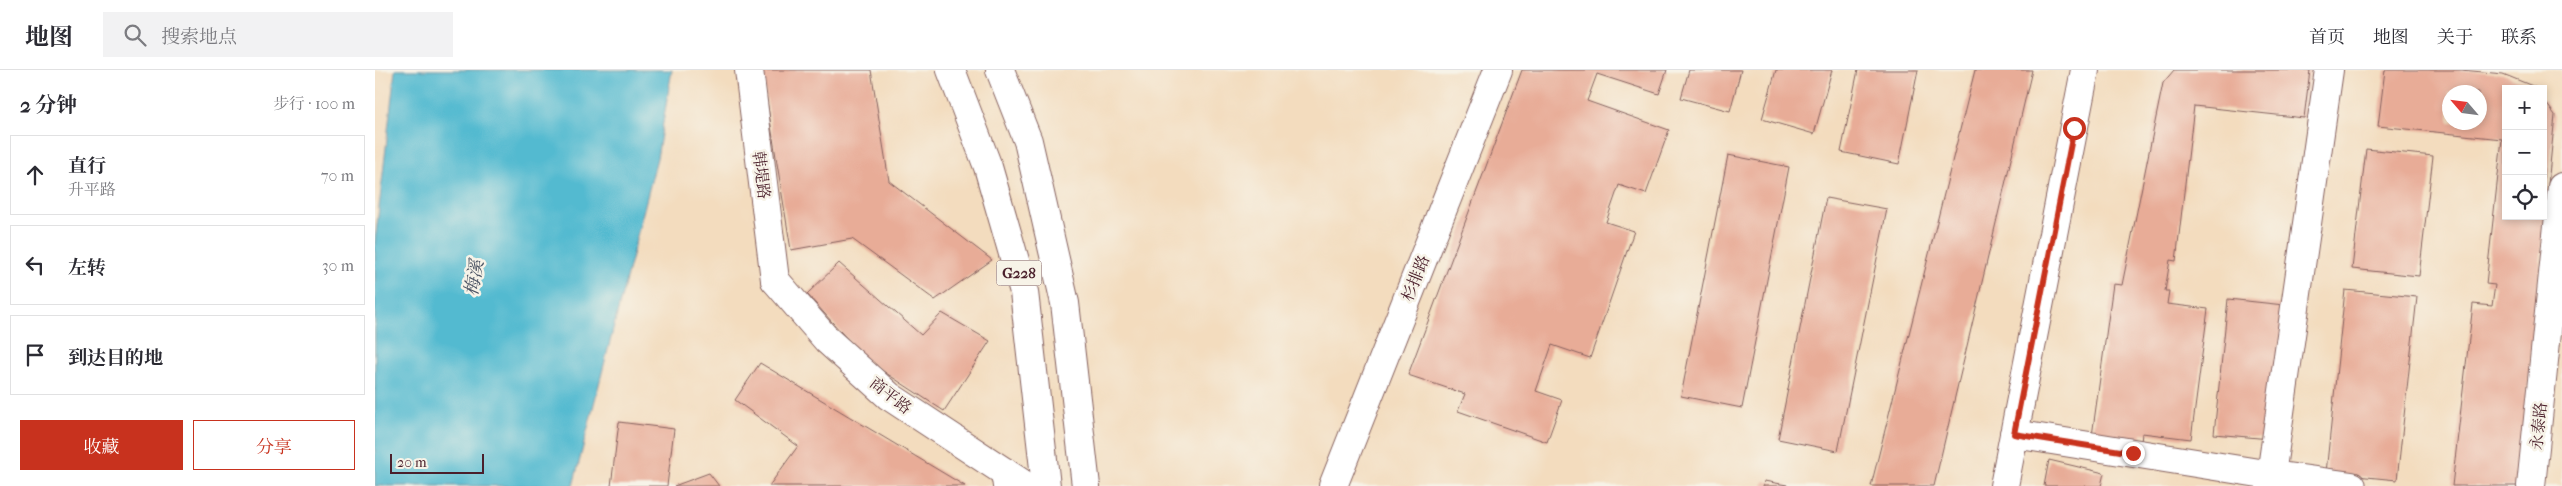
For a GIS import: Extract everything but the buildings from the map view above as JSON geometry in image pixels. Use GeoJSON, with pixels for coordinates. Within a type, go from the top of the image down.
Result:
{"type":"FeatureCollection","features":[{"type":"Feature","properties":{"kind":"main road","name":"韩堤路"},"geometry":{"type":"LineString","coordinates":[[749,70],[775,280]]}},
{"type":"Feature","properties":{"kind":"main road","name":"G228"},"geometry":{"type":"LineString","coordinates":[[951,70],[988,167],[1025,292],[1046,486]]}},
{"type":"Feature","properties":{"kind":"main road","name":"G228"},"geometry":{"type":"LineString","coordinates":[[1000,70],[1028,141],[1065,303],[1086,486]]}},
{"type":"Feature","properties":{"kind":"main road","name":"杉排路"},"geometry":{"type":"LineString","coordinates":[[1333,486],[1498,70]]}},
{"type":"Feature","properties":{"kind":"main road"},"geometry":{"type":"LineString","coordinates":[[2004,486],[2085,70]]}},
{"type":"Feature","properties":{"kind":"main road"},"geometry":{"type":"LineString","coordinates":[[2271,480],[2329,70]]}},
{"type":"Feature","properties":{"kind":"main road","name":"永泰路"},"geometry":{"type":"LineString","coordinates":[[2531,486],[2562,187]]}},
{"type":"Feature","properties":{"kind":"main road","name":"商平路"},"geometry":{"type":"LineString","coordinates":[[775,280],[827,340],[889,396],[1013,481]]}},
{"type":"Feature","properties":{"kind":"main road"},"geometry":{"type":"LineString","coordinates":[[2014,434],[2271,480],[2352,486]]}},
{"type":"Feature","properties":{"kind":"water","name":"梅溪"},"geometry":{"type":"Polygon","coordinates":[[[395,70],[672,70],[657,158],[573,486],[375,486],[375,242],[395,70]]]}},
{"type":"Feature","properties":{"kind":"route"},"geometry":{"type":"LineString","coordinates":[[2074,128],[2014,434],[2133,453]]}}]}
